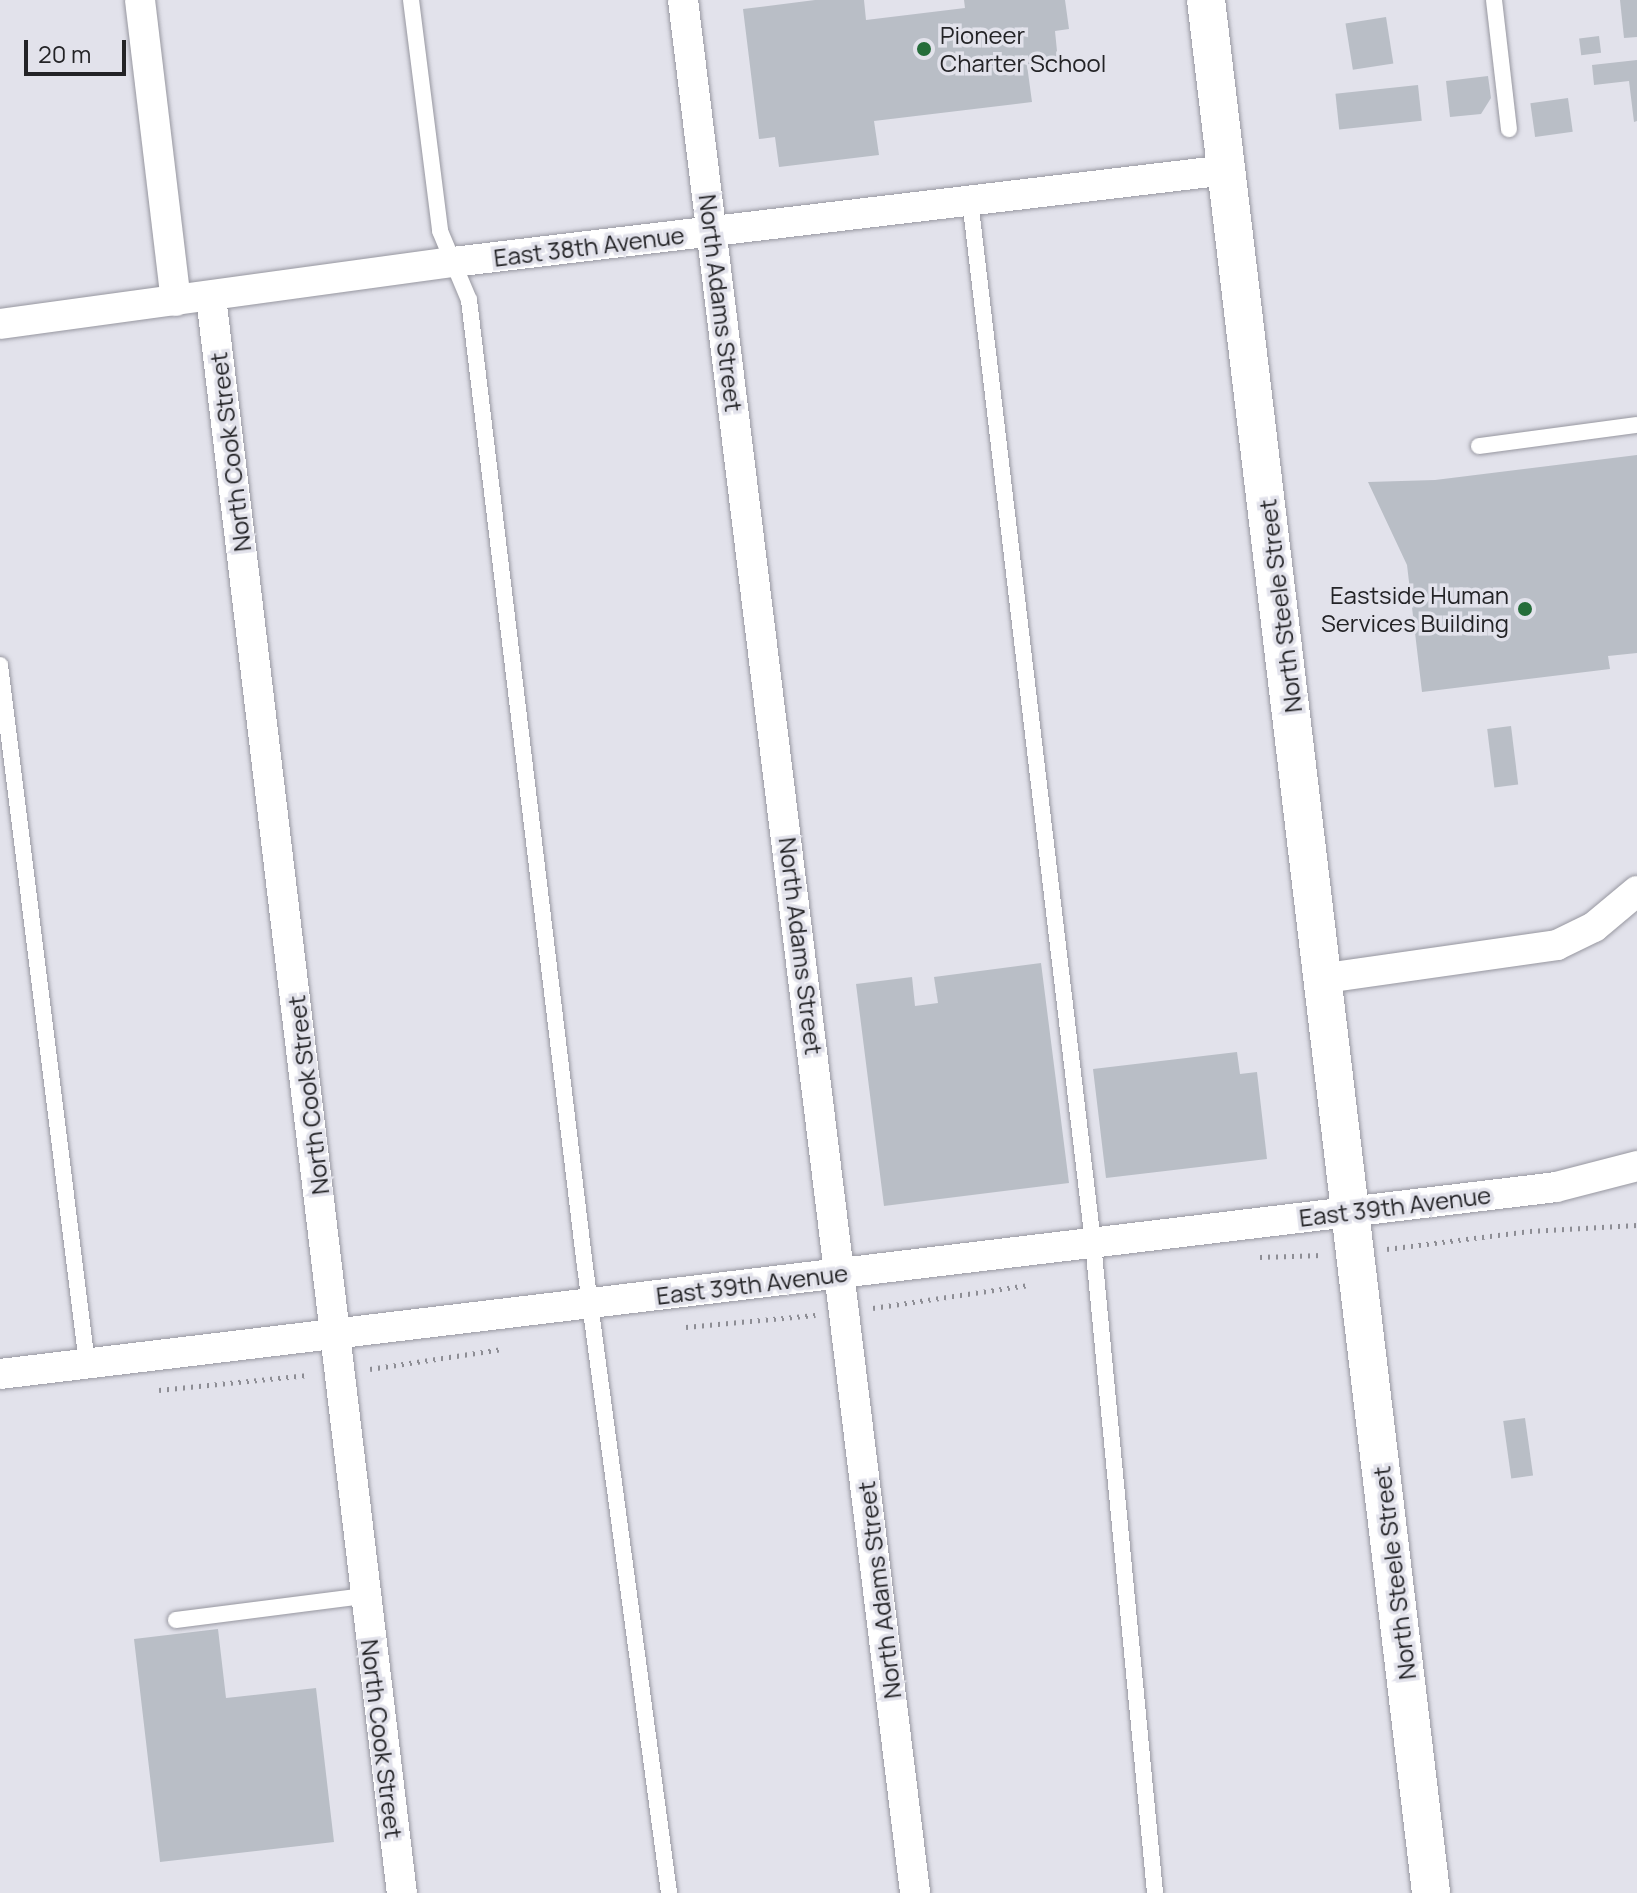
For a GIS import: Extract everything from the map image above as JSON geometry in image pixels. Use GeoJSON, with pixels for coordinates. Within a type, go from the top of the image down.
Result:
{"type":"FeatureCollection","features":[{"type":"Feature","properties":{"kind":"street"},"geometry":{"type":"LineString","coordinates":[[140,0],[176,301]]}},
{"type":"Feature","properties":{"kind":"street","name":"North Adams Street"},"geometry":{"type":"LineString","coordinates":[[683,0],[842,1273],[915,1893]]}},
{"type":"Feature","properties":{"kind":"street","name":"North Steele Street"},"geometry":{"type":"LineString","coordinates":[[1206,0],[1326,978],[1431,1893]]}},
{"type":"Feature","properties":{"kind":"street","name":"East 38th Avenue"},"geometry":{"type":"LineString","coordinates":[[0,324],[453,262],[1227,170]]}},
{"type":"Feature","properties":{"kind":"street","name":"North Cook Street"},"geometry":{"type":"LineString","coordinates":[[211,297],[364,1596],[402,1893]]}},
{"type":"Feature","properties":{"kind":"street"},"geometry":{"type":"LineString","coordinates":[[1326,978],[1531,952],[1569,940],[1632,901]]}},
{"type":"Feature","properties":{"kind":"street","name":"East 39th Avenue"},"geometry":{"type":"LineString","coordinates":[[0,1374],[1504,1193],[1592,1180],[1637,1166]]}},
{"type":"Feature","properties":{"kind":"lane"},"geometry":{"type":"LineString","coordinates":[[411,0],[440,231],[469,300],[592,1303],[669,1893]]}},
{"type":"Feature","properties":{"kind":"lane"},"geometry":{"type":"LineString","coordinates":[[1494,0],[1509,129]]}},
{"type":"Feature","properties":{"kind":"lane"},"geometry":{"type":"LineString","coordinates":[[970,200],[1093,1243],[1155,1893]]}},
{"type":"Feature","properties":{"kind":"lane"},"geometry":{"type":"LineString","coordinates":[[1479,446],[1637,425]]}},
{"type":"Feature","properties":{"kind":"lane"},"geometry":{"type":"LineString","coordinates":[[0,665],[87,1363]]}},
{"type":"Feature","properties":{"kind":"lane"},"geometry":{"type":"LineString","coordinates":[[176,1620],[364,1596]]}},
{"type":"Feature","properties":{"kind":"path"},"geometry":{"type":"LineString","coordinates":[[1394,1249],[1542,1230],[1637,1225]]}},
{"type":"Feature","properties":{"kind":"building"},"geometry":{"type":"Polygon","coordinates":[[[815,0],[864,0],[866,20],[965,8],[964,0],[1065,0],[1069,29],[1055,31],[1058,61],[1027,65],[1032,102],[874,121],[879,155],[779,167],[775,137],[759,139],[743,9],[815,0]]]}},
{"type":"Feature","properties":{"kind":"building"},"geometry":{"type":"Polygon","coordinates":[[[1620,0],[1637,0],[1637,37],[1624,38],[1620,0]]]}},
{"type":"Feature","properties":{"kind":"building"},"geometry":{"type":"Polygon","coordinates":[[[1386,17],[1393,63],[1353,70],[1346,23],[1386,17]]]}},
{"type":"Feature","properties":{"kind":"building"},"geometry":{"type":"Polygon","coordinates":[[[1599,36],[1601,53],[1581,55],[1579,38],[1599,36]]]}},
{"type":"Feature","properties":{"kind":"building"},"geometry":{"type":"Polygon","coordinates":[[[1637,60],[1637,121],[1634,122],[1629,81],[1594,85],[1592,65],[1637,60]]]}},
{"type":"Feature","properties":{"kind":"building"},"geometry":{"type":"Polygon","coordinates":[[[1488,76],[1491,98],[1481,114],[1450,117],[1446,81],[1488,76]]]}},
{"type":"Feature","properties":{"kind":"building"},"geometry":{"type":"Polygon","coordinates":[[[1418,85],[1422,121],[1339,129],[1335,94],[1418,85]]]}},
{"type":"Feature","properties":{"kind":"building"},"geometry":{"type":"Polygon","coordinates":[[[1568,98],[1573,132],[1535,137],[1530,103],[1568,98]]]}},
{"type":"Feature","properties":{"kind":"building","name":"Eastside Human Services Building"},"geometry":{"type":"Polygon","coordinates":[[[1637,455],[1637,653],[1608,656],[1610,669],[1422,692],[1407,565],[1368,482],[1435,480],[1637,455]]]}},
{"type":"Feature","properties":{"kind":"building"},"geometry":{"type":"Polygon","coordinates":[[[1511,726],[1518,785],[1494,787],[1487,729],[1511,726]]]}},
{"type":"Feature","properties":{"kind":"building"},"geometry":{"type":"Polygon","coordinates":[[[1041,963],[1069,1183],[884,1206],[856,984],[912,977],[915,1006],[938,1003],[934,977],[1041,963]]]}},
{"type":"Feature","properties":{"kind":"building"},"geometry":{"type":"Polygon","coordinates":[[[1237,1052],[1240,1074],[1257,1072],[1267,1159],[1106,1178],[1093,1069],[1237,1052]]]}},
{"type":"Feature","properties":{"kind":"building"},"geometry":{"type":"Polygon","coordinates":[[[1525,1418],[1533,1475],[1511,1478],[1503,1421],[1525,1418]]]}},
{"type":"Feature","properties":{"kind":"building"},"geometry":{"type":"Polygon","coordinates":[[[218,1629],[226,1698],[316,1688],[334,1842],[160,1862],[134,1639],[218,1629]]]}},
{"type":"Feature","properties":{"kind":"place","name":"Pioneer Charter School"},"geometry":{"type":"Point","coordinates":[924,49]}},
{"type":"Feature","properties":{"kind":"place","name":"Eastside Human Services Building"},"geometry":{"type":"Point","coordinates":[1525,609]}}]}
